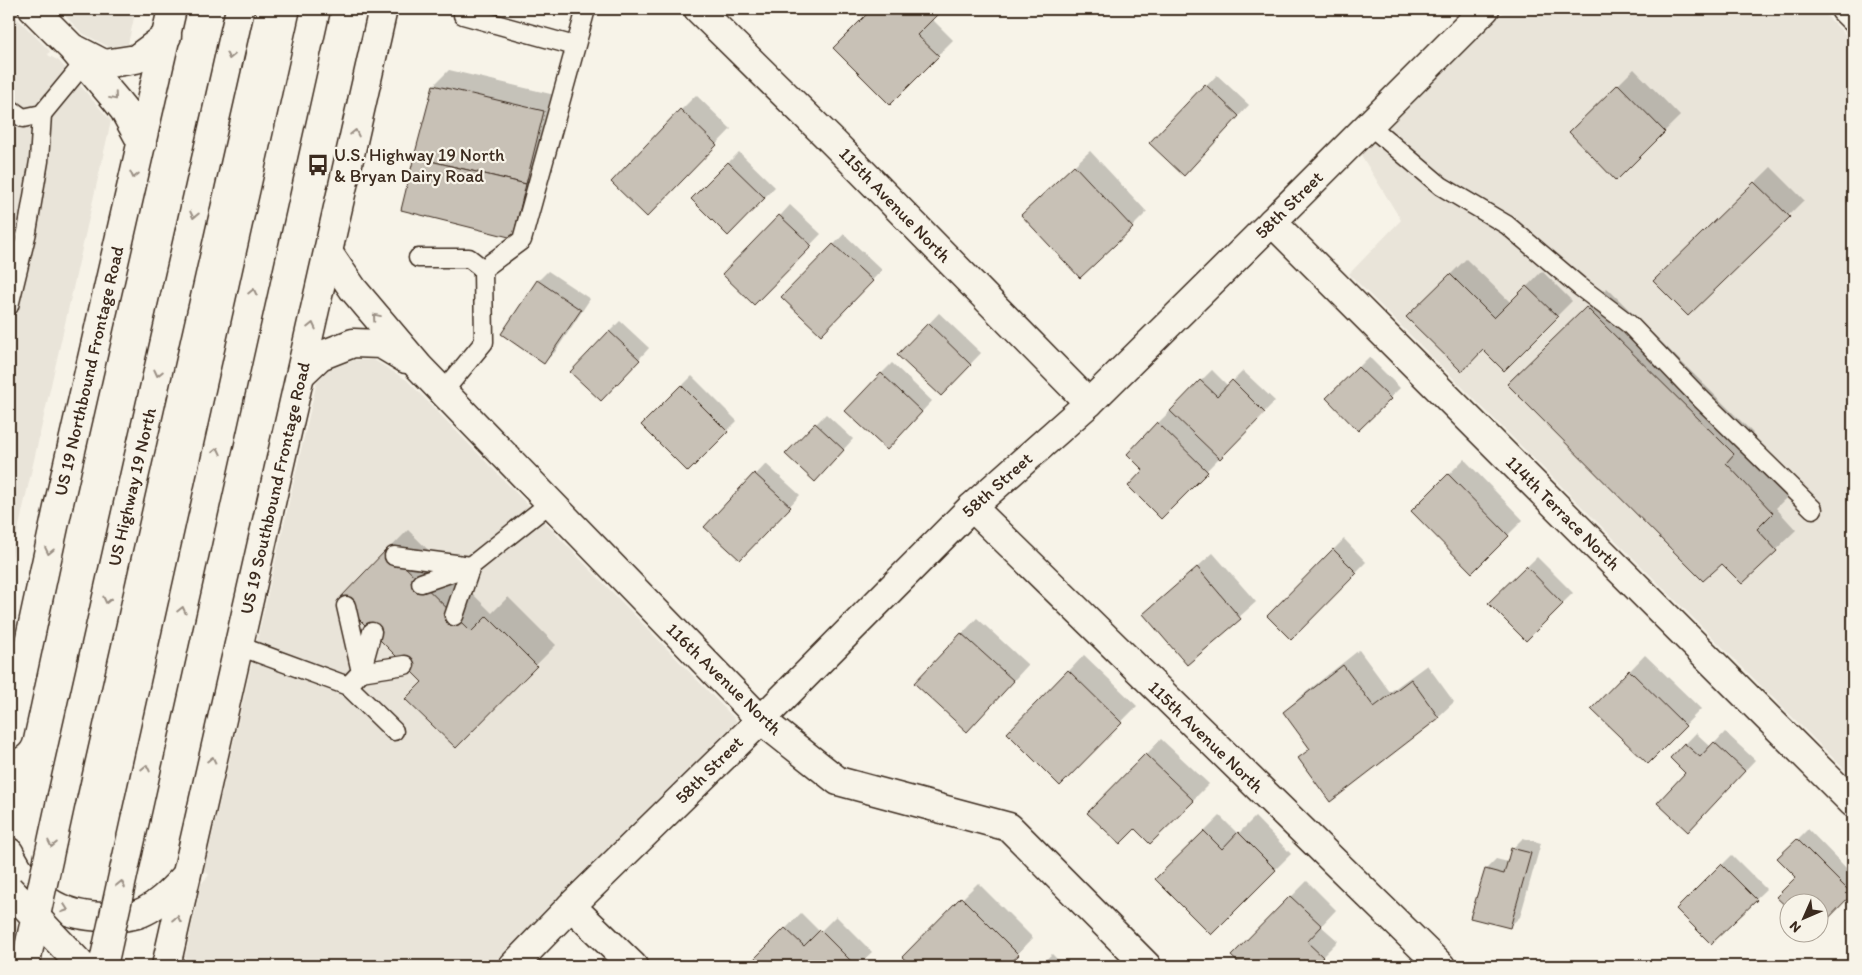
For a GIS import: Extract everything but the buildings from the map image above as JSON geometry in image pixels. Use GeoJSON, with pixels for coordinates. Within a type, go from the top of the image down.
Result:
{"type":"FeatureCollection","features":[{"type":"Feature","properties":{"kind":"main road"},"geometry":{"type":"LineString","coordinates":[[33,9],[78,55],[124,110],[142,143]]}},
{"type":"Feature","properties":{"kind":"main road","name":"US 19 Northbound Frontage Road"},"geometry":{"type":"LineString","coordinates":[[9,735],[61,493],[172,9]]}},
{"type":"Feature","properties":{"kind":"main road","name":"US Highway 19 North"},"geometry":{"type":"LineString","coordinates":[[26,966],[62,796],[240,9]]}},
{"type":"Feature","properties":{"kind":"main road"},"geometry":{"type":"LineString","coordinates":[[103,966],[316,9]]}},
{"type":"Feature","properties":{"kind":"main road","name":"US 19 Southbound Frontage Road"},"geometry":{"type":"LineString","coordinates":[[166,966],[329,254],[383,9]]}},
{"type":"Feature","properties":{"kind":"main road","name":"115th Avenue North"},"geometry":{"type":"LineString","coordinates":[[698,9],[834,143],[1089,403]]}},
{"type":"Feature","properties":{"kind":"main road","name":"58th Street"},"geometry":{"type":"LineString","coordinates":[[513,966],[972,507],[1089,403],[1485,9]]}},
{"type":"Feature","properties":{"kind":"main road"},"geometry":{"type":"LineString","coordinates":[[1845,9],[1853,17]]}},
{"type":"Feature","properties":{"kind":"main road"},"geometry":{"type":"LineString","coordinates":[[78,55],[104,64],[136,59],[167,36]]}},
{"type":"Feature","properties":{"kind":"main road","name":"114th Terrace North"},"geometry":{"type":"LineString","coordinates":[[1272,222],[1853,803]]}},
{"type":"Feature","properties":{"kind":"main road","name":"116th Avenue North"},"geometry":{"type":"LineString","coordinates":[[329,254],[353,289],[419,367],[761,720],[838,781],[1009,827],[1147,966]]}},
{"type":"Feature","properties":{"kind":"main road","name":"116th Avenue North"},"geometry":{"type":"LineString","coordinates":[[301,374],[320,356],[353,343],[381,344],[419,367]]}},
{"type":"Feature","properties":{"kind":"main road","name":"115th Avenue North"},"geometry":{"type":"LineString","coordinates":[[972,507],[1441,966]]}},
{"type":"Feature","properties":{"kind":"main road"},"geometry":{"type":"LineString","coordinates":[[9,852],[18,871],[48,903],[67,911],[93,917],[120,917],[144,912],[163,899],[186,876]]}},
{"type":"Feature","properties":{"kind":"main road"},"geometry":{"type":"LineString","coordinates":[[9,889],[82,966]]}},
{"type":"Feature","properties":{"kind":"main road"},"geometry":{"type":"LineString","coordinates":[[571,906],[633,966]]}},
{"type":"Feature","properties":{"kind":"main road"},"geometry":{"type":"LineString","coordinates":[[9,944],[26,966]]}},
{"type":"Feature","properties":{"kind":"lane"},"geometry":{"type":"LineString","coordinates":[[484,269],[522,240],[586,9]]}},
{"type":"Feature","properties":{"kind":"lane"},"geometry":{"type":"LineString","coordinates":[[462,15],[575,46]]}},
{"type":"Feature","properties":{"kind":"lane"},"geometry":{"type":"LineString","coordinates":[[9,306],[30,214],[39,161],[42,114],[78,55]]}},
{"type":"Feature","properties":{"kind":"lane"},"geometry":{"type":"LineString","coordinates":[[9,108],[23,118],[42,114]]}},
{"type":"Feature","properties":{"kind":"lane"},"geometry":{"type":"LineString","coordinates":[[1369,125],[1441,186],[1507,225],[1579,286],[1629,324],[1701,399],[1813,509]]}},
{"type":"Feature","properties":{"kind":"lane"},"geometry":{"type":"LineString","coordinates":[[418,258],[469,258],[484,269]]}},
{"type":"Feature","properties":{"kind":"lane"},"geometry":{"type":"LineString","coordinates":[[443,392],[484,342],[484,269]]}},
{"type":"Feature","properties":{"kind":"lane"},"geometry":{"type":"LineString","coordinates":[[421,583],[471,566],[550,503]]}},
{"type":"Feature","properties":{"kind":"lane"},"geometry":{"type":"LineString","coordinates":[[394,556],[471,566]]}},
{"type":"Feature","properties":{"kind":"lane"},"geometry":{"type":"LineString","coordinates":[[454,616],[471,566]]}},
{"type":"Feature","properties":{"kind":"lane"},"geometry":{"type":"LineString","coordinates":[[346,606],[362,672]]}},
{"type":"Feature","properties":{"kind":"lane"},"geometry":{"type":"LineString","coordinates":[[348,686],[362,672],[372,632]]}},
{"type":"Feature","properties":{"kind":"lane"},"geometry":{"type":"LineString","coordinates":[[239,646],[348,686],[394,731]]}},
{"type":"Feature","properties":{"kind":"lane"},"geometry":{"type":"LineString","coordinates":[[362,672],[405,665]]}},
{"type":"Feature","properties":{"kind":"shaded area"},"geometry":{"type":"Polygon","coordinates":[[[58,9],[136,9],[128,44],[109,47],[82,33],[58,9]]]}},
{"type":"Feature","properties":{"kind":"shaded area"},"geometry":{"type":"Polygon","coordinates":[[[1507,9],[1820,9],[1853,42],[1853,778],[1349,274],[1401,220],[1361,155],[1507,9]]]}},
{"type":"Feature","properties":{"kind":"shaded area"},"geometry":{"type":"Polygon","coordinates":[[[9,10],[50,51],[48,55],[59,61],[111,121],[9,570],[9,10]]]}},
{"type":"Feature","properties":{"kind":"shaded area"},"geometry":{"type":"Polygon","coordinates":[[[354,360],[374,360],[407,380],[737,721],[548,907],[491,966],[183,966],[201,884],[209,875],[204,870],[317,381],[328,370],[354,360]]]}},
{"type":"Feature","properties":{"kind":"place","name":"U.S. Highway 19 North & Bryan Dairy Road"},"geometry":{"type":"Point","coordinates":[318,165]}}]}
